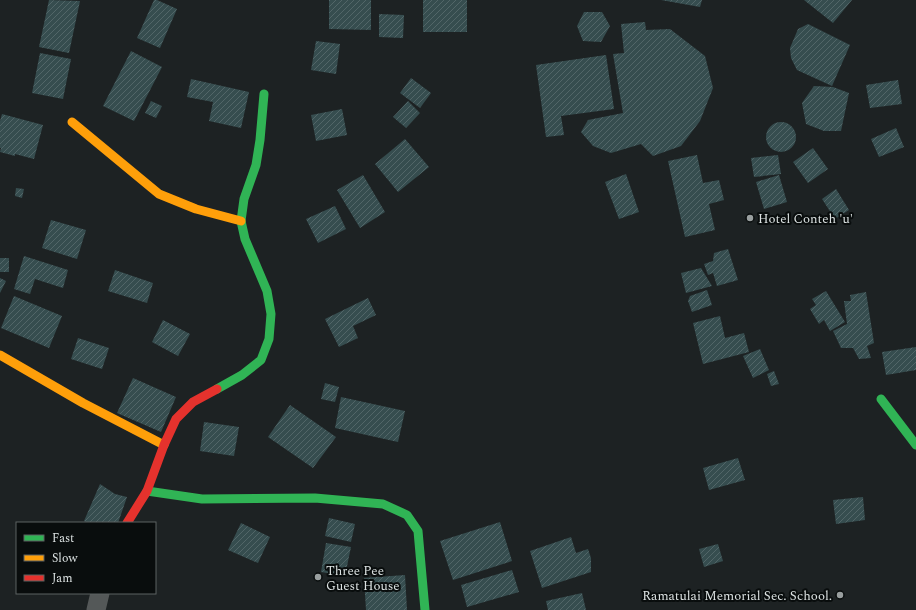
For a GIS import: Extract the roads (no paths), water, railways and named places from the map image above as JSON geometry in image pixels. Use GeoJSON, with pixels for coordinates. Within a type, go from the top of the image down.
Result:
{"type":"FeatureCollection","features":[{"type":"Feature","properties":{"kind":"street"},"geometry":{"type":"LineString","coordinates":[[128,522],[148,492],[164,446],[176,419],[193,402],[242,376],[261,360],[269,339],[271,314],[267,291],[245,239],[241,221],[244,199],[256,165],[264,94]]}},
{"type":"Feature","properties":{"kind":"street"},"geometry":{"type":"LineString","coordinates":[[72,122],[159,194],[196,209],[241,221]]}},
{"type":"Feature","properties":{"kind":"street"},"geometry":{"type":"LineString","coordinates":[[0,355],[83,403],[164,446]]}},
{"type":"Feature","properties":{"kind":"street"},"geometry":{"type":"LineString","coordinates":[[881,399],[916,445]]}},
{"type":"Feature","properties":{"kind":"street"},"geometry":{"type":"LineString","coordinates":[[148,492],[202,499],[315,498],[383,504],[407,515],[418,531],[426,610]]}},
{"type":"Feature","properties":{"kind":"street"},"geometry":{"type":"LineString","coordinates":[[96,610],[100,594]]}},
{"type":"Feature","properties":{"kind":"place","name":"Hotel Conteh 'u'"},"geometry":{"type":"Point","coordinates":[750,218]}},
{"type":"Feature","properties":{"kind":"place","name":"Three Pee Guest House"},"geometry":{"type":"Point","coordinates":[318,577]}},
{"type":"Feature","properties":{"kind":"place","name":"Ramatulai Memorial Sec. School."},"geometry":{"type":"Point","coordinates":[840,595]}}]}
